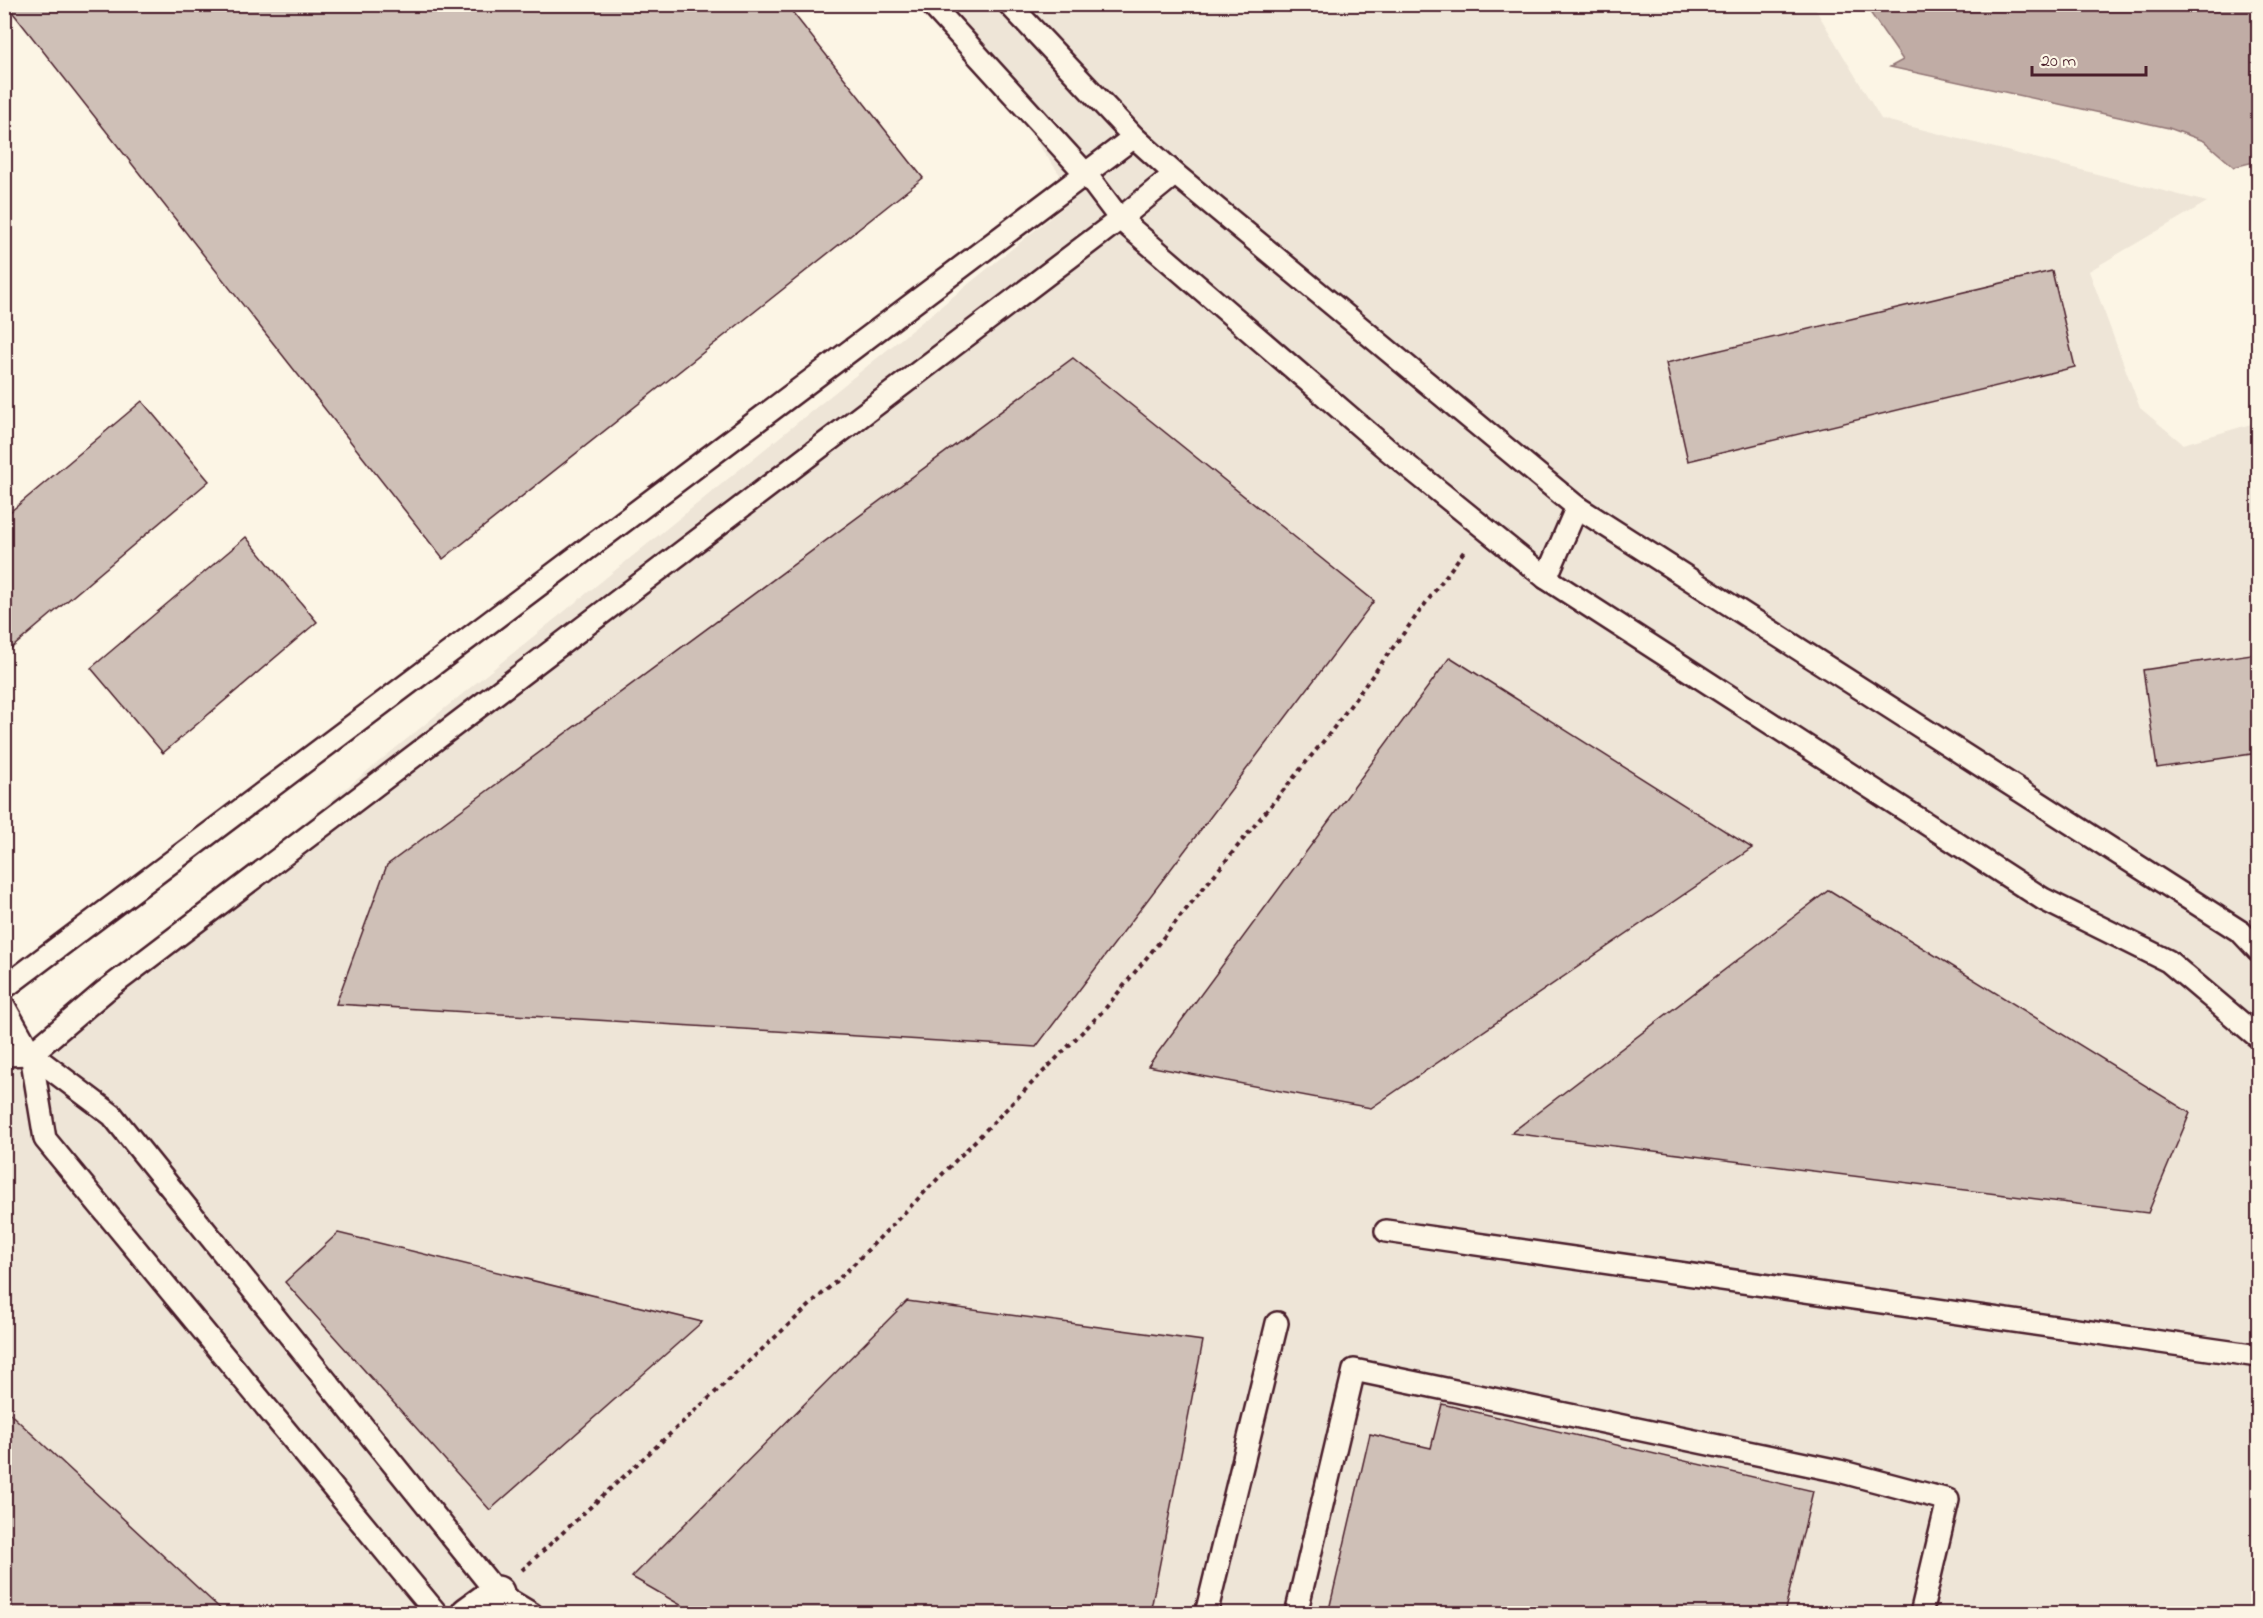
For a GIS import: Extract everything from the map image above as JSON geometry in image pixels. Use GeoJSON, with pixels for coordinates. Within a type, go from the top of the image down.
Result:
{"type":"FeatureCollection","features":[{"type":"Feature","properties":{"kind":"street"},"geometry":{"type":"LineString","coordinates":[[468,1614],[497,1593]]}},
{"type":"Feature","properties":{"kind":"lane"},"geometry":{"type":"LineString","coordinates":[[931,4],[1086,174],[1120,219],[1388,450],[1546,578],[2043,899],[2168,961],[2259,1037]]}},
{"type":"Feature","properties":{"kind":"lane"},"geometry":{"type":"LineString","coordinates":[[1009,4],[1134,137],[1175,174],[1577,507],[2241,932],[2259,950]]}},
{"type":"Feature","properties":{"kind":"lane"},"geometry":{"type":"LineString","coordinates":[[4,988],[1134,137]]}},
{"type":"Feature","properties":{"kind":"lane"},"geometry":{"type":"LineString","coordinates":[[4,1055],[31,1054],[105,991],[1120,219],[1175,174]]}},
{"type":"Feature","properties":{"kind":"lane"},"geometry":{"type":"LineString","coordinates":[[1546,578],[1577,507]]}},
{"type":"Feature","properties":{"kind":"lane"},"geometry":{"type":"LineString","coordinates":[[4,1006],[31,1054],[45,1139],[436,1614]]}},
{"type":"Feature","properties":{"kind":"lane"},"geometry":{"type":"LineString","coordinates":[[31,1054],[112,1115],[497,1593],[532,1614]]}},
{"type":"Feature","properties":{"kind":"lane"},"geometry":{"type":"LineString","coordinates":[[1386,1231],[2259,1356]]}},
{"type":"Feature","properties":{"kind":"lane"},"geometry":{"type":"LineString","coordinates":[[1206,1614],[1276,1323]]}},
{"type":"Feature","properties":{"kind":"lane"},"geometry":{"type":"LineString","coordinates":[[1296,1614],[1354,1370],[1839,1471],[1948,1500],[1921,1614]]}},
{"type":"Feature","properties":{"kind":"path"},"geometry":{"type":"LineString","coordinates":[[497,1593],[846,1272],[1104,1010],[1330,733],[1482,526]]}},
{"type":"Feature","properties":{"kind":"shaded area"},"geometry":{"type":"Polygon","coordinates":[[[938,5],[1813,5],[1881,119],[2207,202],[2089,271],[2140,408],[2183,444],[2258,422],[2258,1613],[5,1614],[5,1058],[13,1058],[1076,197],[938,5]]]}},
{"type":"Feature","properties":{"kind":"shaded area"},"geometry":{"type":"Polygon","coordinates":[[[1865,5],[2258,5],[2258,161],[2234,167],[2204,141],[2169,128],[1890,67],[1903,60],[1865,5]]]}},
{"type":"Feature","properties":{"kind":"building"},"geometry":{"type":"Polygon","coordinates":[[[6,4],[786,4],[923,178],[443,559],[6,4]]]}},
{"type":"Feature","properties":{"kind":"building"},"geometry":{"type":"Polygon","coordinates":[[[2052,271],[2075,367],[1688,461],[1666,363],[2052,271]]]}},
{"type":"Feature","properties":{"kind":"building"},"geometry":{"type":"Polygon","coordinates":[[[1073,358],[1374,601],[1036,1047],[336,1004],[387,865],[1073,358]]]}},
{"type":"Feature","properties":{"kind":"building"},"geometry":{"type":"Polygon","coordinates":[[[142,401],[209,481],[8,651],[4,647],[4,517],[142,401]]]}},
{"type":"Feature","properties":{"kind":"building"},"geometry":{"type":"Polygon","coordinates":[[[246,537],[317,622],[163,753],[91,668],[246,537]]]}},
{"type":"Feature","properties":{"kind":"building"},"geometry":{"type":"Polygon","coordinates":[[[2258,653],[2258,753],[2157,768],[2143,670],[2258,653]]]}},
{"type":"Feature","properties":{"kind":"building"},"geometry":{"type":"Polygon","coordinates":[[[1450,657],[1752,848],[1371,1108],[1148,1066],[1450,657]]]}},
{"type":"Feature","properties":{"kind":"building"},"geometry":{"type":"Polygon","coordinates":[[[1829,890],[2190,1113],[2148,1213],[1511,1133],[1829,890]]]}},
{"type":"Feature","properties":{"kind":"building"},"geometry":{"type":"Polygon","coordinates":[[[338,1233],[702,1322],[490,1510],[285,1282],[338,1233]]]}},
{"type":"Feature","properties":{"kind":"building"},"geometry":{"type":"Polygon","coordinates":[[[907,1301],[1203,1341],[1150,1614],[696,1614],[632,1577],[907,1301]]]}},
{"type":"Feature","properties":{"kind":"building"},"geometry":{"type":"Polygon","coordinates":[[[1442,1404],[1813,1491],[1784,1614],[1328,1614],[1370,1434],[1431,1448],[1442,1404]]]}},
{"type":"Feature","properties":{"kind":"building"},"geometry":{"type":"Polygon","coordinates":[[[4,1408],[226,1614],[4,1614],[4,1408]]]}}]}
